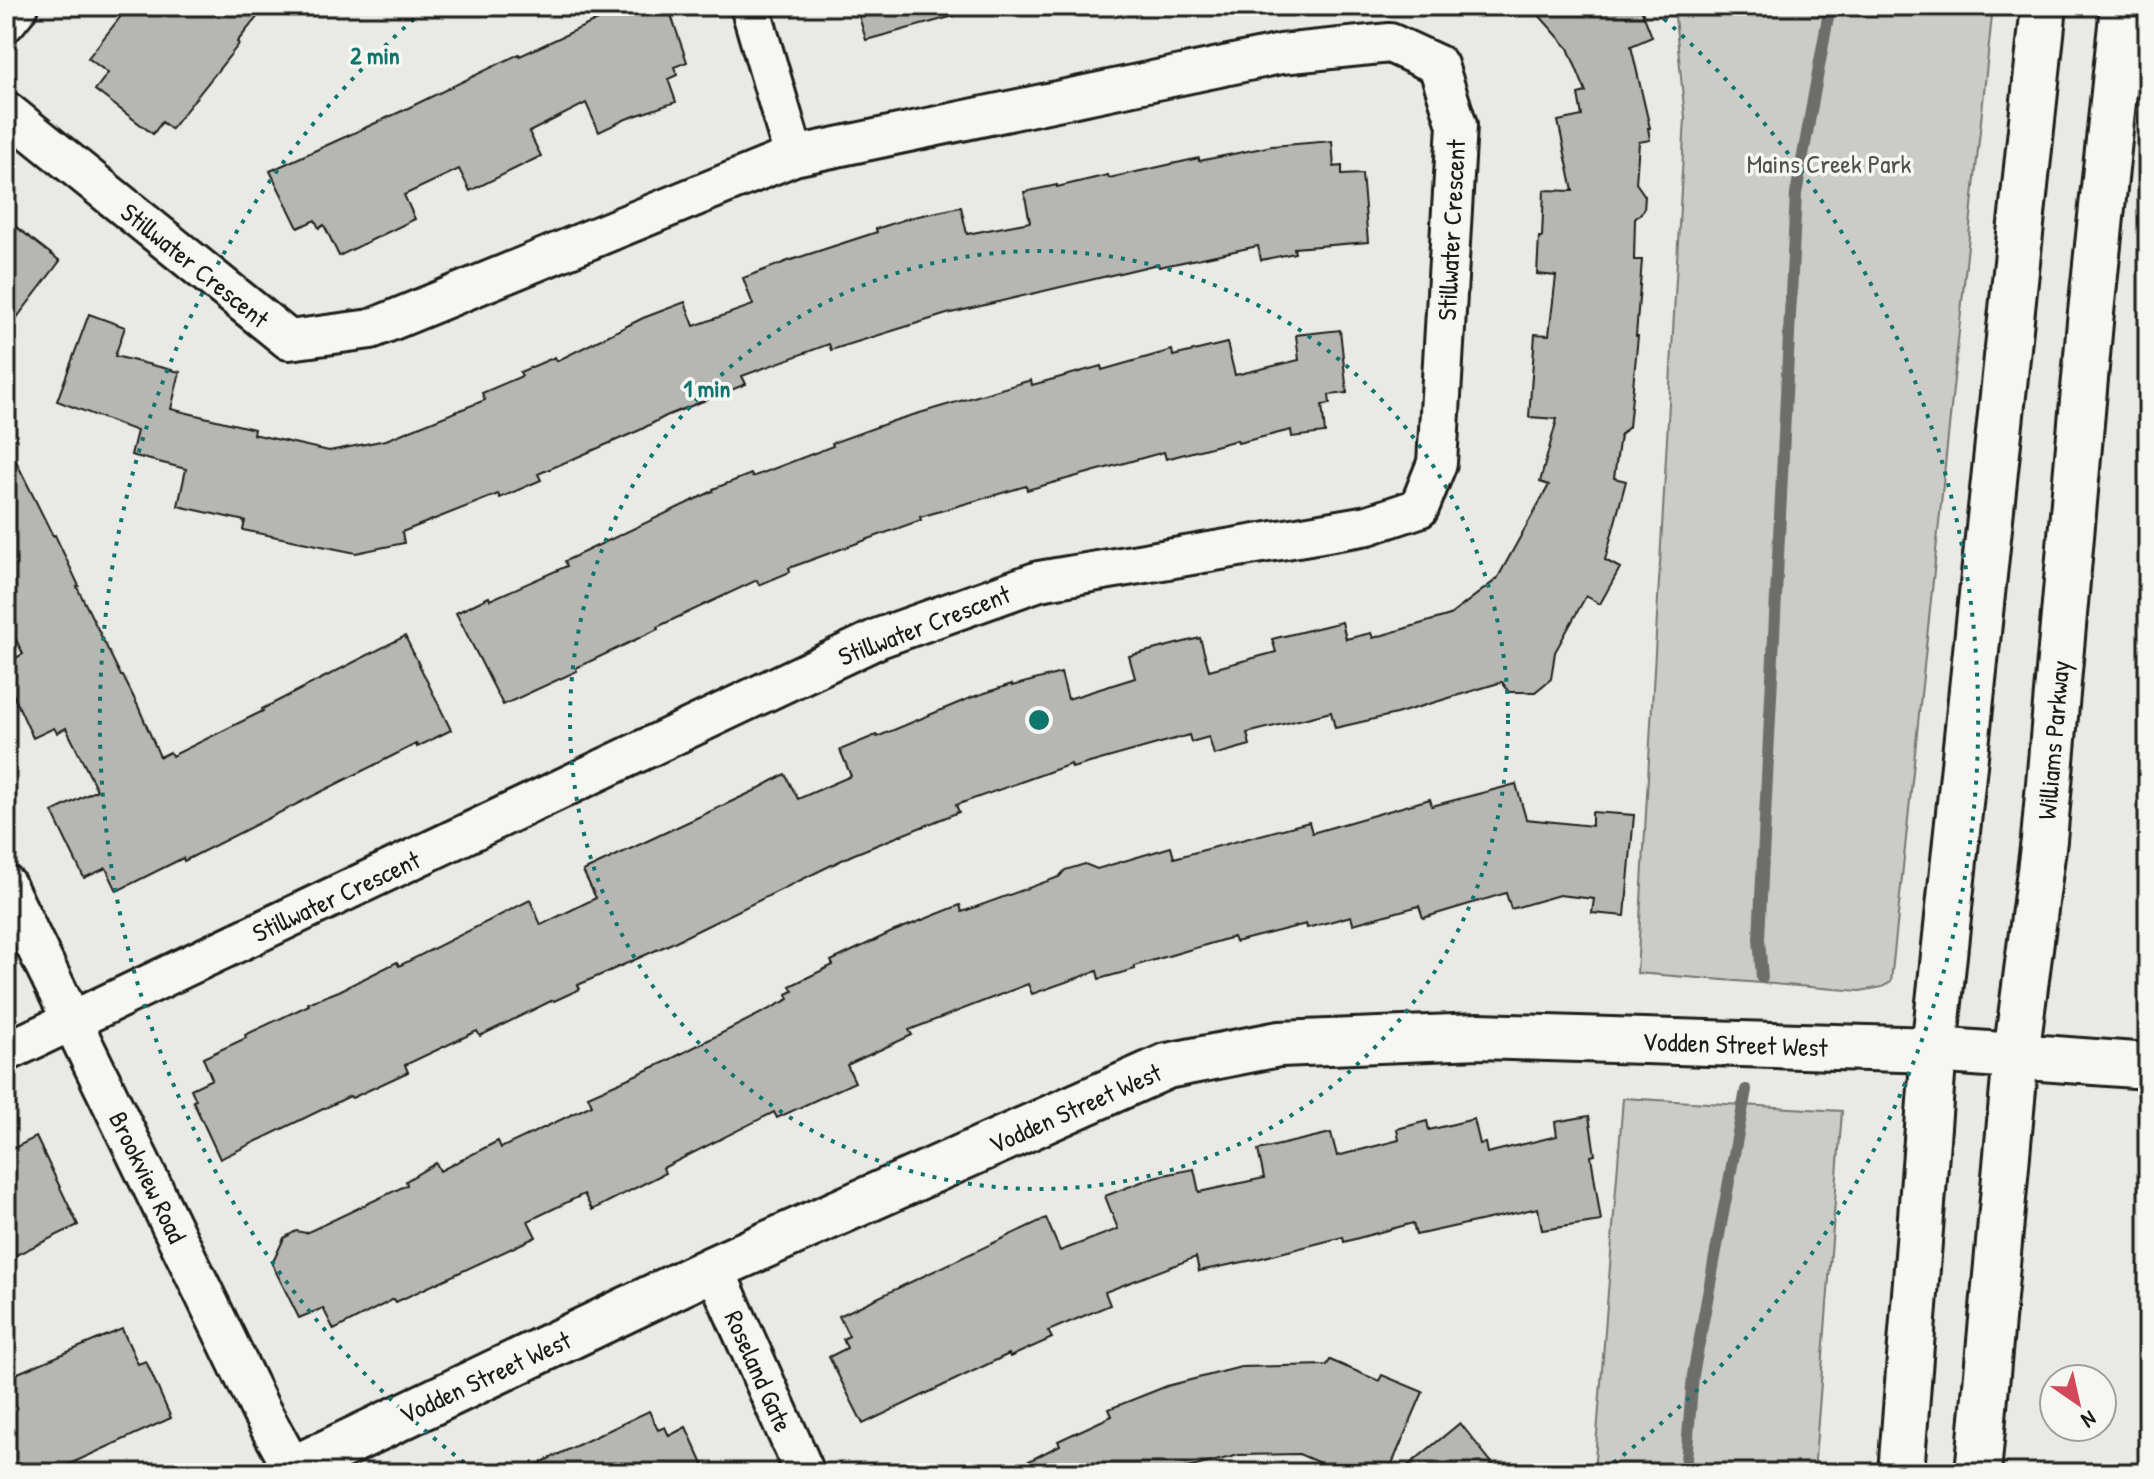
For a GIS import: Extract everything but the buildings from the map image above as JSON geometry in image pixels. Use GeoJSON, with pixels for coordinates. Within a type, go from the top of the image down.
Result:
{"type":"FeatureCollection","features":[{"type":"Feature","properties":{"kind":"main road"},"geometry":{"type":"LineString","coordinates":[[1901,1473],[1934,1050],[2044,6]]}},
{"type":"Feature","properties":{"kind":"main road","name":"Williams Parkway"},"geometry":{"type":"LineString","coordinates":[[1978,1473],[2016,1056],[2044,840],[2090,322],[2123,6]]}},
{"type":"Feature","properties":{"kind":"main road","name":"Vodden Street West"},"geometry":{"type":"LineString","coordinates":[[289,1471],[714,1268],[1167,1066],[1279,1044],[1479,1036],[1934,1050],[2148,1066]]}},
{"type":"Feature","properties":{"kind":"street"},"geometry":{"type":"LineString","coordinates":[[6,22],[19,6]]}},
{"type":"Feature","properties":{"kind":"street"},"geometry":{"type":"LineString","coordinates":[[750,6],[794,156]]}},
{"type":"Feature","properties":{"kind":"street","name":"Stillwater Crescent"},"geometry":{"type":"LineString","coordinates":[[6,111],[289,340],[371,329],[794,156],[1281,54],[1390,43],[1438,65],[1457,125],[1437,463],[1419,508],[1368,525],[1039,581],[879,638],[6,1052]]}},
{"type":"Feature","properties":{"kind":"street","name":"Brookview Road"},"geometry":{"type":"LineString","coordinates":[[6,885],[289,1471]]}},
{"type":"Feature","properties":{"kind":"street","name":"Roseland Gate"},"geometry":{"type":"LineString","coordinates":[[714,1268],[805,1473]]}},
{"type":"Feature","properties":{"kind":"green space","name":"Mains Creek Park"},"geometry":{"type":"Polygon","coordinates":[[[1674,6],[1993,6],[1891,982],[1882,987],[1860,991],[1637,973],[1685,118],[1674,6]]]}},
{"type":"Feature","properties":{"kind":"green space"},"geometry":{"type":"Polygon","coordinates":[[[1623,1098],[1842,1111],[1814,1473],[1594,1473],[1623,1098]]]}},
{"type":"Feature","properties":{"kind":"waterway"},"geometry":{"type":"LineString","coordinates":[[1762,978],[1759,938],[1796,194],[1830,6]]}},
{"type":"Feature","properties":{"kind":"waterway"},"geometry":{"type":"LineString","coordinates":[[1685,1473],[1693,1375],[1746,1090]]}}]}
